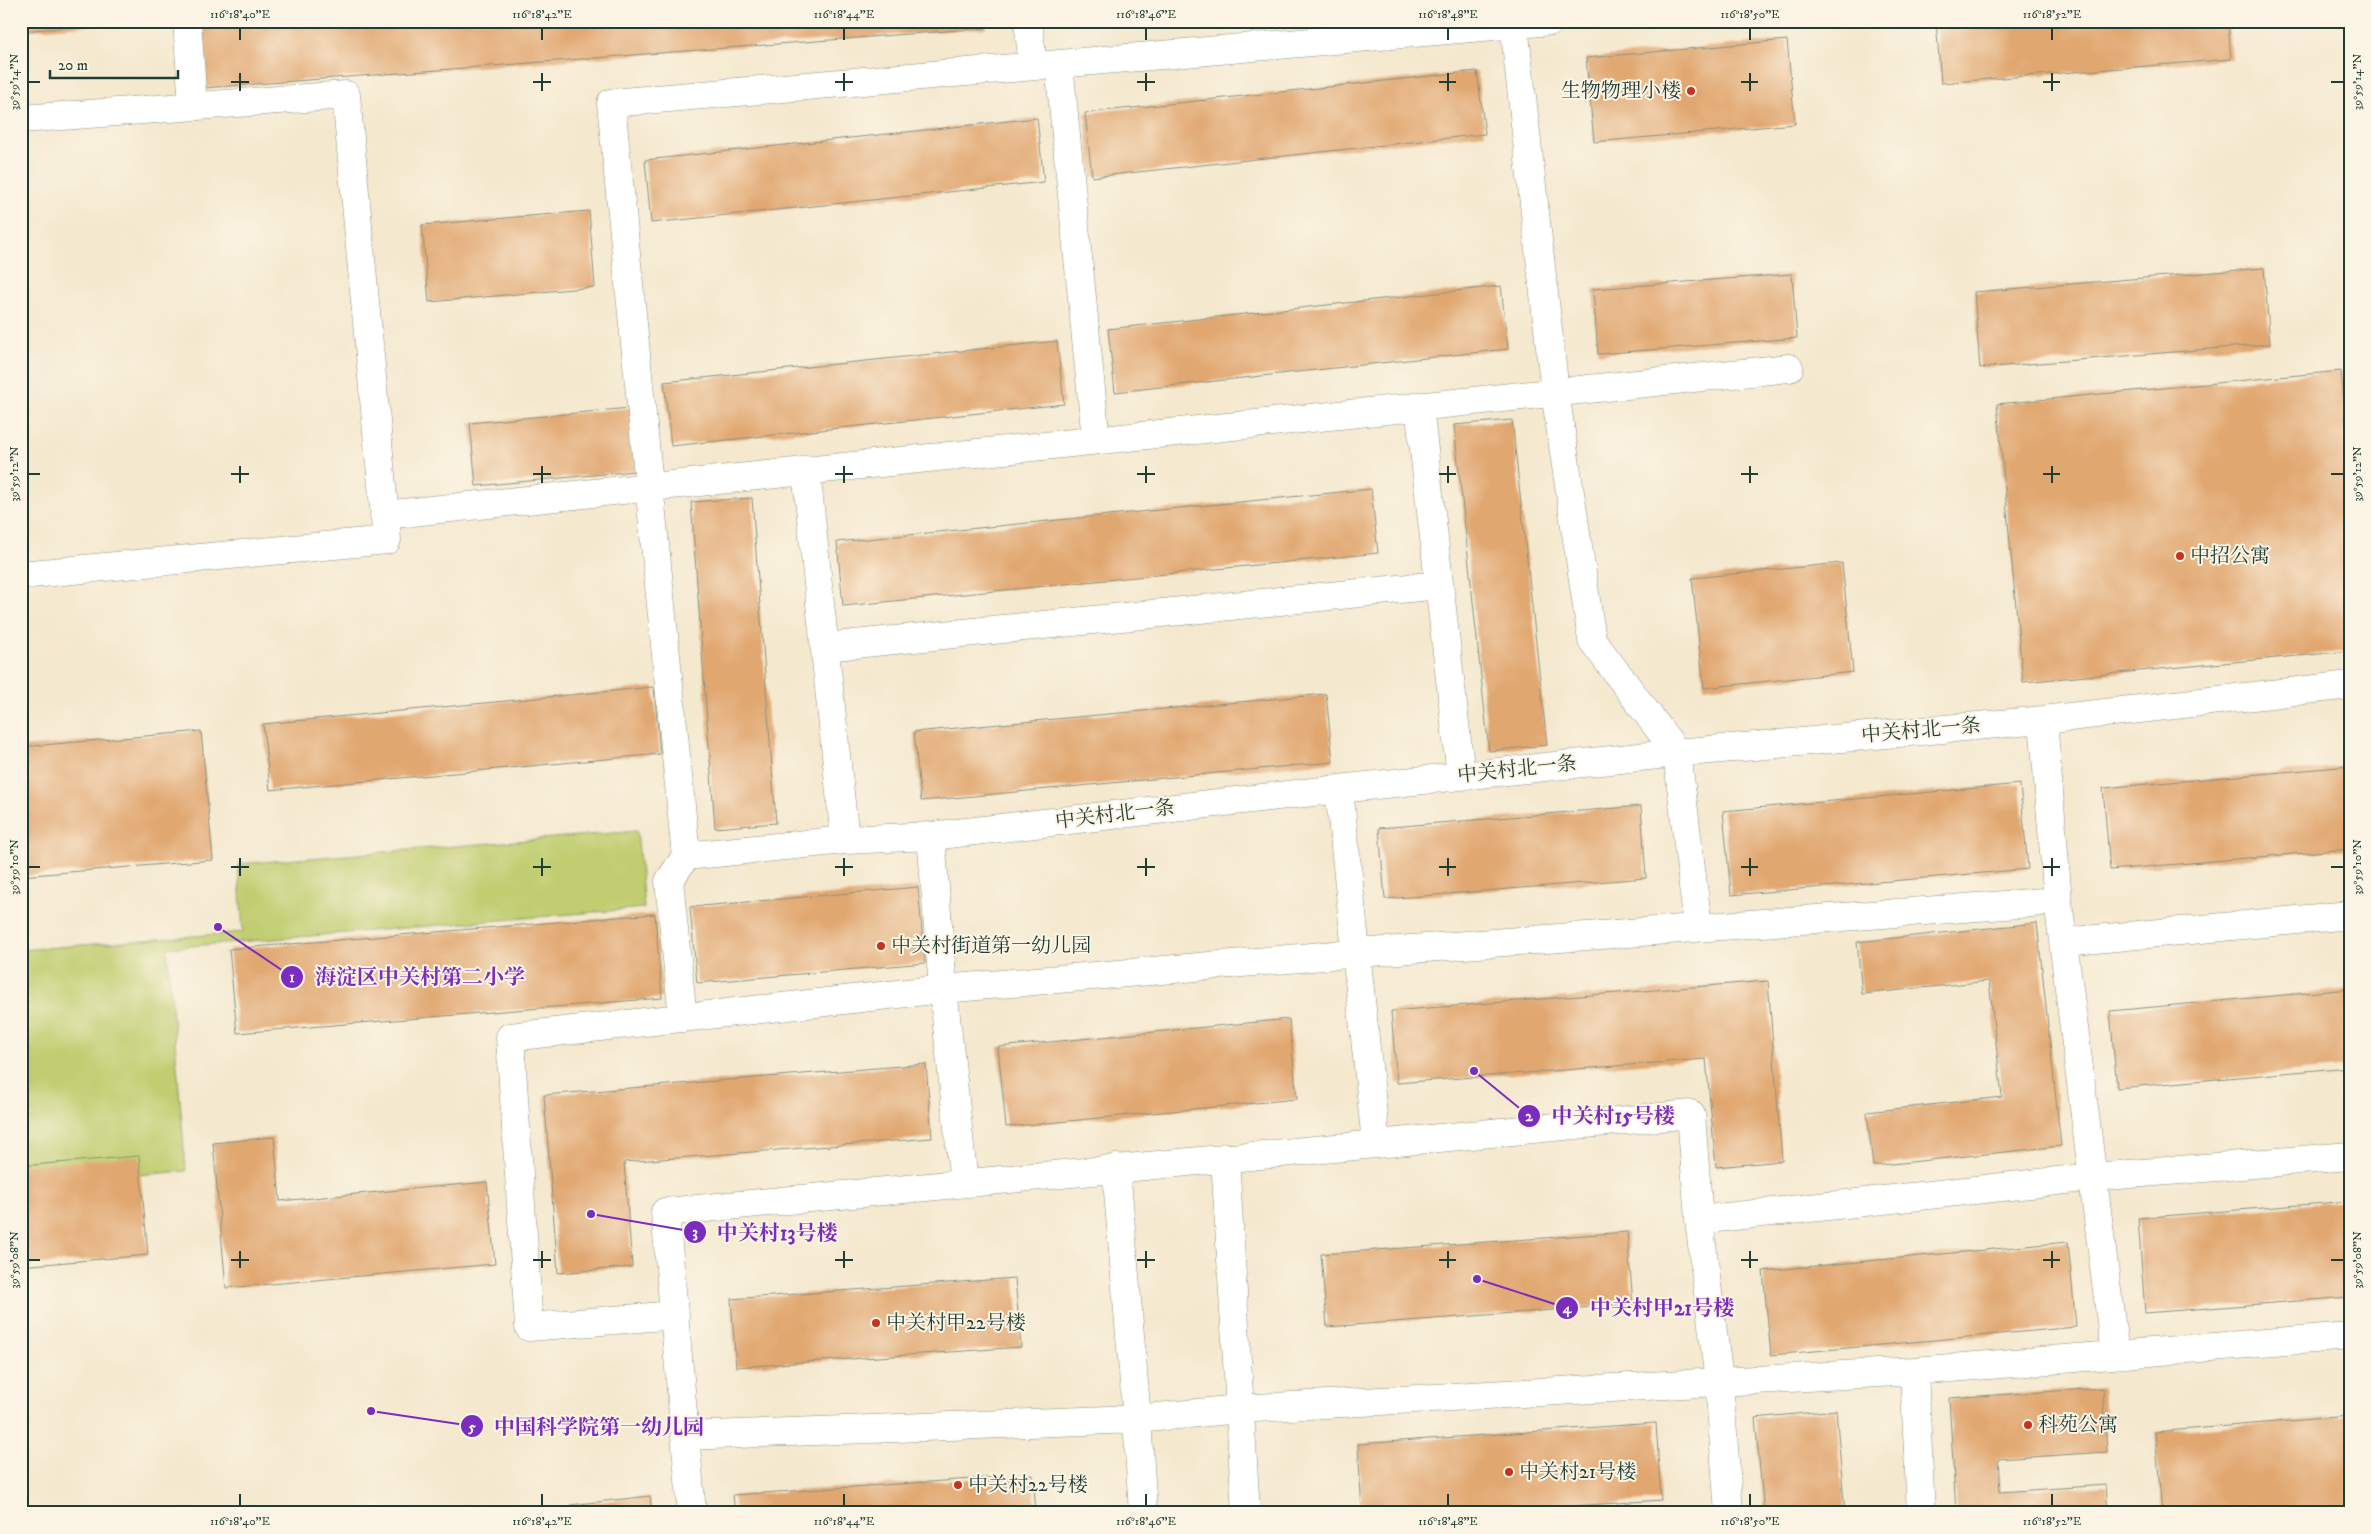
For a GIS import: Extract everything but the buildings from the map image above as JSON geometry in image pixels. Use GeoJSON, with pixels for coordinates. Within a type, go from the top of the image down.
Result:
{"type":"FeatureCollection","features":[{"type":"Feature","properties":{"kind":"street"},"geometry":{"type":"LineString","coordinates":[[187,21],[193,106]]}},
{"type":"Feature","properties":{"kind":"street"},"geometry":{"type":"LineString","coordinates":[[1028,21],[1046,65],[1096,440]]}},
{"type":"Feature","properties":{"kind":"street"},"geometry":{"type":"LineString","coordinates":[[683,1018],[669,881],[686,856],[610,103],[1552,21]]}},
{"type":"Feature","properties":{"kind":"street"},"geometry":{"type":"LineString","coordinates":[[1514,25],[1555,392],[1592,640],[1677,753],[1698,927]]}},
{"type":"Feature","properties":{"kind":"street"},"geometry":{"type":"LineString","coordinates":[[21,119],[346,95],[387,540],[21,575]]}},
{"type":"Feature","properties":{"kind":"street"},"geometry":{"type":"LineString","coordinates":[[384,515],[1790,368]]}},
{"type":"Feature","properties":{"kind":"street"},"geometry":{"type":"LineString","coordinates":[[1419,406],[1461,776]]}},
{"type":"Feature","properties":{"kind":"street"},"geometry":{"type":"LineString","coordinates":[[806,470],[845,840]]}},
{"type":"Feature","properties":{"kind":"street"},"geometry":{"type":"LineString","coordinates":[[825,647],[1439,585]]}},
{"type":"Feature","properties":{"kind":"street","name":"中关村北一条"},"geometry":{"type":"LineString","coordinates":[[686,856],[845,840],[931,836],[1339,789],[1677,753],[2043,720],[2350,685]]}},
{"type":"Feature","properties":{"kind":"street"},"geometry":{"type":"LineString","coordinates":[[2043,720],[2058,901],[2115,1354]]}},
{"type":"Feature","properties":{"kind":"street"},"geometry":{"type":"LineString","coordinates":[[1339,789],[1358,953],[1376,1143]]}},
{"type":"Feature","properties":{"kind":"street"},"geometry":{"type":"LineString","coordinates":[[931,836],[943,989],[964,1183]]}},
{"type":"Feature","properties":{"kind":"street"},"geometry":{"type":"LineString","coordinates":[[675,1315],[529,1327],[510,1037],[943,989],[1358,953],[2058,901]]}},
{"type":"Feature","properties":{"kind":"street"},"geometry":{"type":"LineString","coordinates":[[2064,942],[2350,915]]}},
{"type":"Feature","properties":{"kind":"street"},"geometry":{"type":"LineString","coordinates":[[692,1513],[665,1212],[1691,1114],[1699,1220],[1719,1382],[1729,1513]]}},
{"type":"Feature","properties":{"kind":"street"},"geometry":{"type":"LineString","coordinates":[[1699,1220],[2094,1177],[2350,1156]]}},
{"type":"Feature","properties":{"kind":"street"},"geometry":{"type":"LineString","coordinates":[[1225,1158],[1246,1513]]}},
{"type":"Feature","properties":{"kind":"street"},"geometry":{"type":"LineString","coordinates":[[1116,1168],[1143,1513]]}},
{"type":"Feature","properties":{"kind":"street"},"geometry":{"type":"LineString","coordinates":[[685,1436],[1137,1419],[1239,1409],[1914,1371],[2350,1336]]}},
{"type":"Feature","properties":{"kind":"street"},"geometry":{"type":"LineString","coordinates":[[1914,1371],[1921,1513]]}},
{"type":"Feature","properties":{"kind":"green space"},"geometry":{"type":"Polygon","coordinates":[[[637,831],[644,908],[167,948],[186,1171],[21,1184],[21,950],[243,932],[238,864],[637,831]]]}},
{"type":"Feature","properties":{"kind":"place","name":"生物物理小楼"},"geometry":{"type":"Point","coordinates":[1691,91]}},
{"type":"Feature","properties":{"kind":"place","name":"中招公寓"},"geometry":{"type":"Point","coordinates":[2180,556]}},
{"type":"Feature","properties":{"kind":"place","name":"海淀区中关村第二小学"},"geometry":{"type":"Point","coordinates":[218,927]}},
{"type":"Feature","properties":{"kind":"place","name":"中关村街道第一幼儿园"},"geometry":{"type":"Point","coordinates":[881,946]}},
{"type":"Feature","properties":{"kind":"place","name":"中关村15号楼"},"geometry":{"type":"Point","coordinates":[1474,1071]}},
{"type":"Feature","properties":{"kind":"place","name":"中关村13号楼"},"geometry":{"type":"Point","coordinates":[591,1214]}},
{"type":"Feature","properties":{"kind":"place","name":"中关村甲21号楼"},"geometry":{"type":"Point","coordinates":[1477,1279]}},
{"type":"Feature","properties":{"kind":"place","name":"中关村甲22号楼"},"geometry":{"type":"Point","coordinates":[876,1323]}},
{"type":"Feature","properties":{"kind":"place","name":"中国科学院第一幼儿园"},"geometry":{"type":"Point","coordinates":[371,1411]}},
{"type":"Feature","properties":{"kind":"place","name":"科苑公寓"},"geometry":{"type":"Point","coordinates":[2028,1425]}},
{"type":"Feature","properties":{"kind":"place","name":"中关村21号楼"},"geometry":{"type":"Point","coordinates":[1509,1472]}},
{"type":"Feature","properties":{"kind":"place","name":"中关村22号楼"},"geometry":{"type":"Point","coordinates":[958,1485]}}]}
